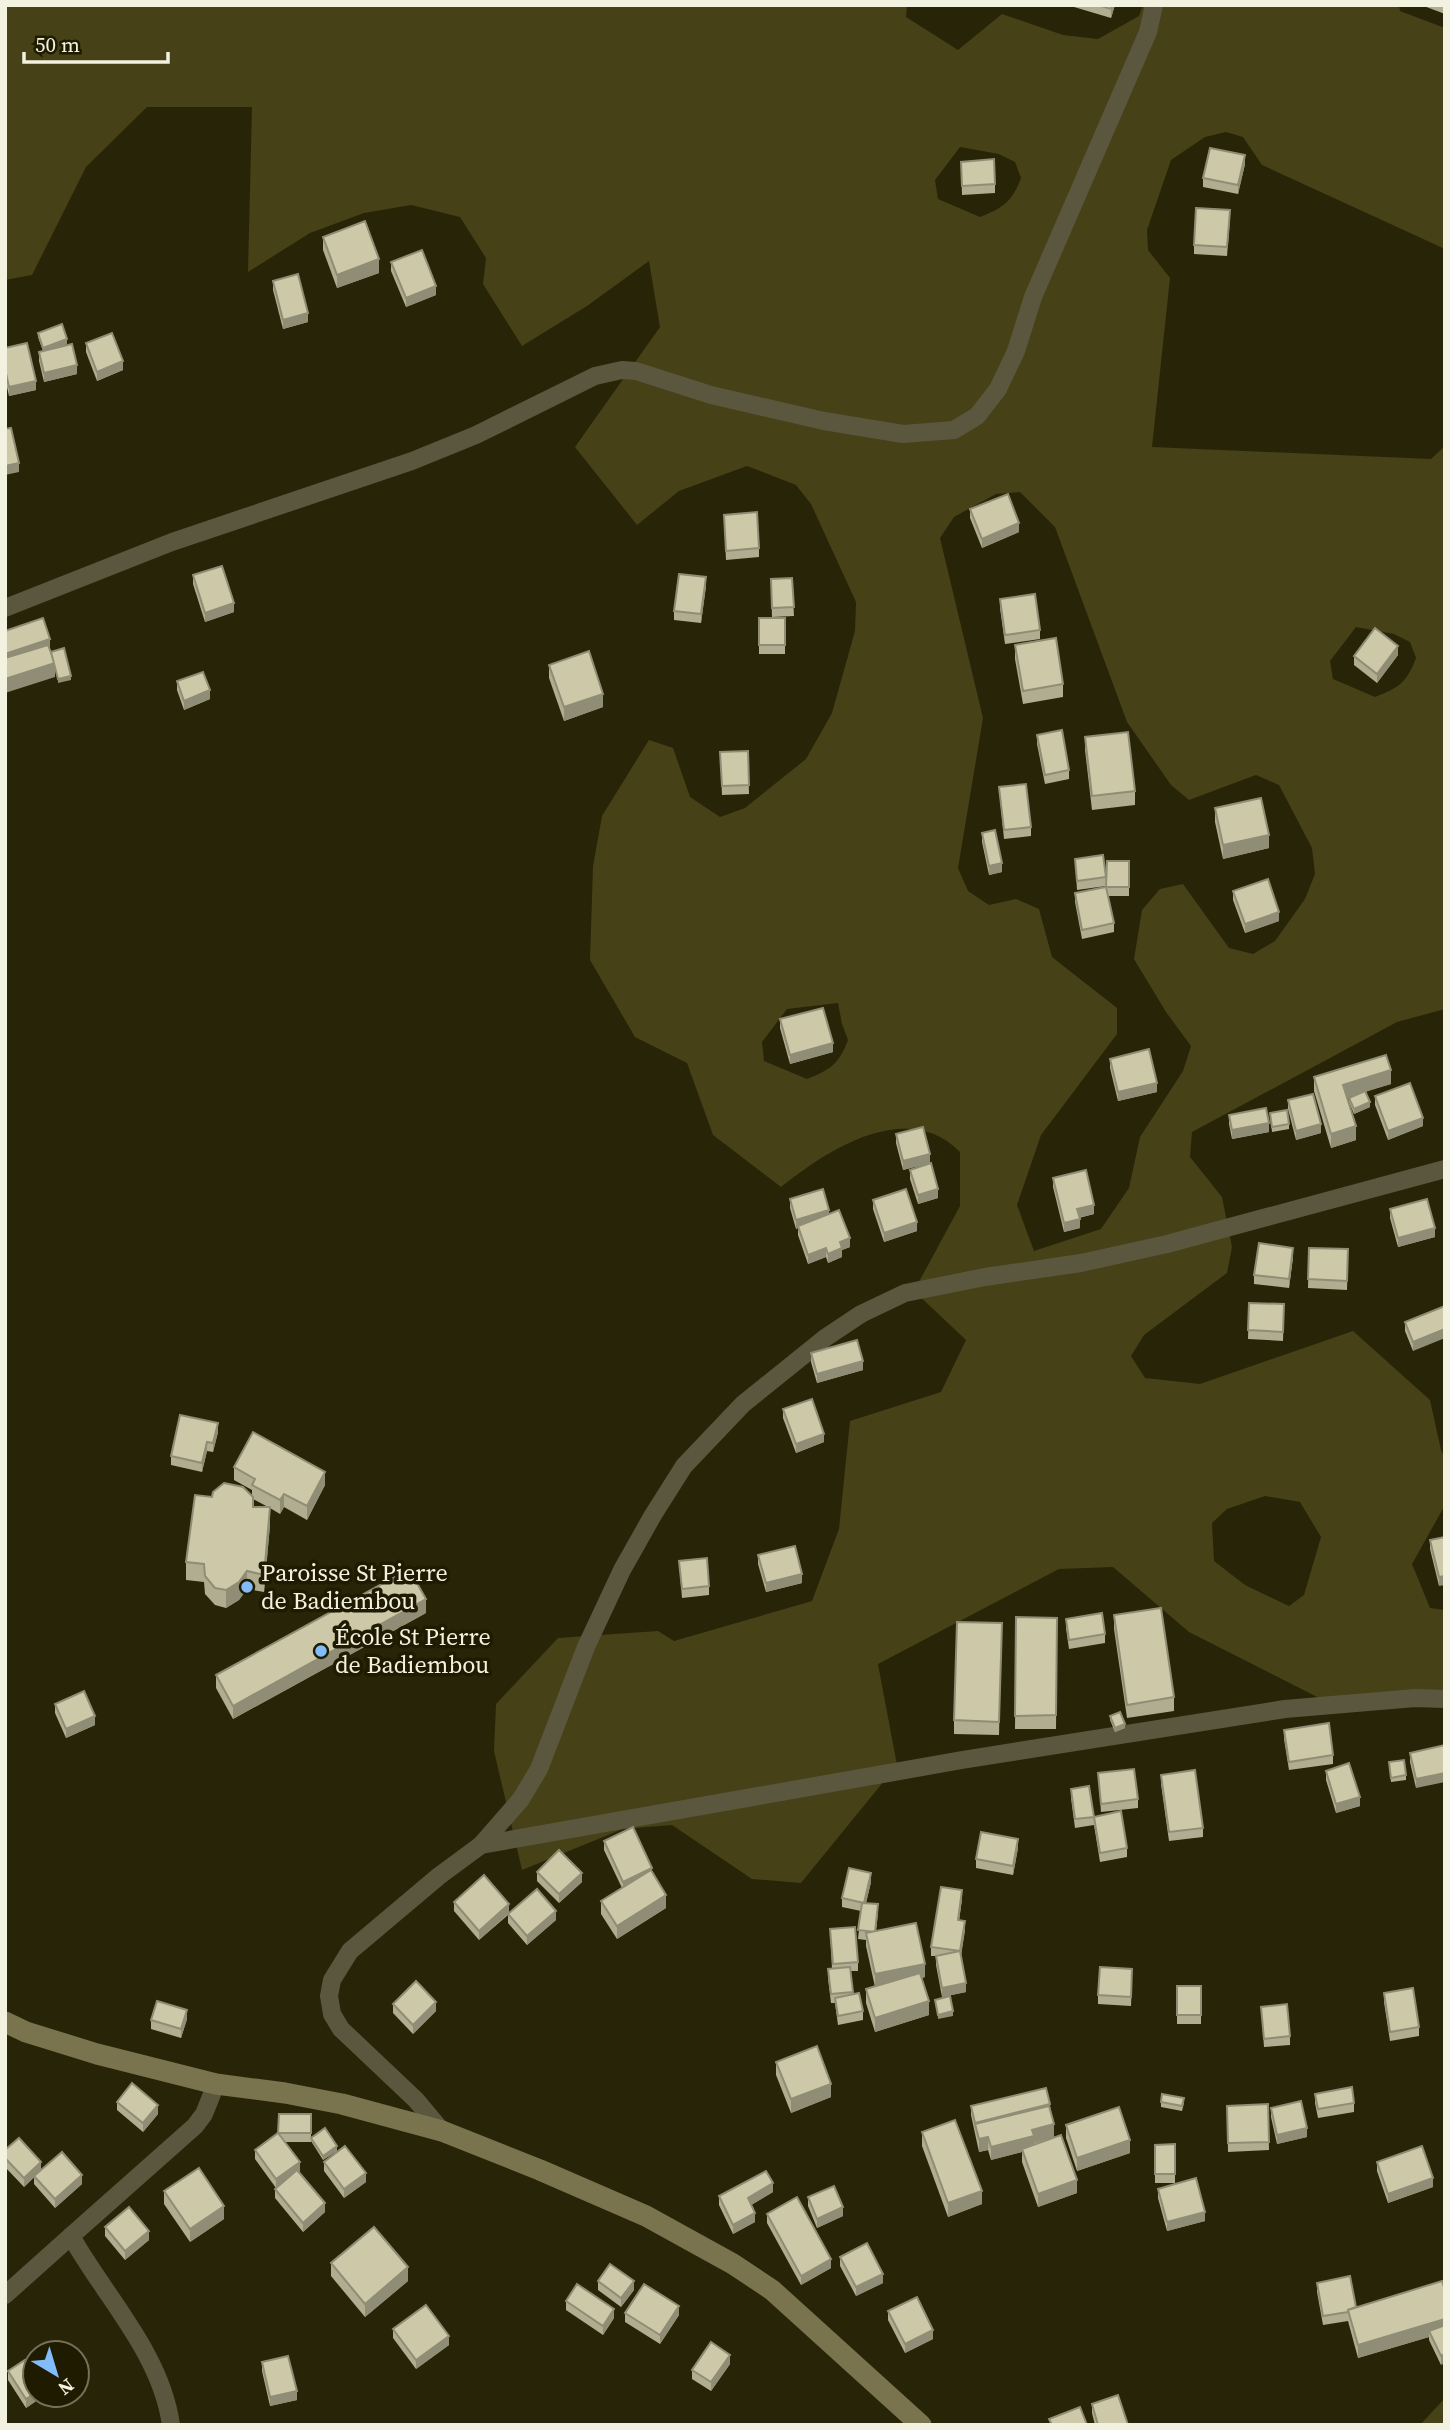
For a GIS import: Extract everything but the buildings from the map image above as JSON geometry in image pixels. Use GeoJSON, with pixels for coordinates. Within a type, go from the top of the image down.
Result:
{"type":"FeatureCollection","features":[{"type":"Feature","properties":{"kind":"street"},"geometry":{"type":"LineString","coordinates":[[5,608],[172,542],[412,461],[476,435],[595,376],[622,370],[636,371],[711,395],[824,421],[903,434],[954,430],[977,416],[998,389],[1016,351],[1033,297],[1148,32],[1154,5]]}},
{"type":"Feature","properties":{"kind":"street"},"geometry":{"type":"LineString","coordinates":[[442,2131],[416,2100],[341,2029],[332,2014],[329,1996],[332,1980],[350,1951],[481,1844],[521,1799],[538,1769],[586,1647],[622,1570],[684,1466],[743,1404],[825,1338],[861,1314],[905,1293],[985,1277],[1081,1263],[1155,1247],[1445,1168]]}},
{"type":"Feature","properties":{"kind":"street"},"geometry":{"type":"LineString","coordinates":[[481,1844],[962,1760],[1285,1709],[1415,1698],[1445,1699]]}},
{"type":"Feature","properties":{"kind":"street"},"geometry":{"type":"LineString","coordinates":[[5,2022],[26,2032],[97,2054],[216,2084],[342,2104],[442,2131],[646,2216],[733,2264],[772,2290],[921,2425]]}},
{"type":"Feature","properties":{"kind":"street"},"geometry":{"type":"LineString","coordinates":[[5,2295],[195,2126],[204,2114],[216,2084]]}},
{"type":"Feature","properties":{"kind":"street"},"geometry":{"type":"LineString","coordinates":[[71,2236],[151,2363],[168,2406],[171,2425]]}},
{"type":"Feature","properties":{"kind":"shaded area"},"geometry":{"type":"Polygon","coordinates":[[[5,5],[907,5],[906,17],[958,50],[1002,14],[1063,35],[1098,39],[1139,16],[1143,5],[1399,5],[1400,11],[1445,28],[1445,249],[1262,165],[1243,137],[1226,132],[1205,137],[1171,160],[1147,230],[1148,250],[1170,278],[1152,447],[1431,459],[1445,446],[1445,1009],[1397,1022],[1192,1132],[1190,1157],[1222,1197],[1232,1247],[1227,1273],[1144,1335],[1131,1356],[1145,1378],[1200,1384],[1353,1331],[1430,1400],[1445,1458],[1445,1505],[1412,1564],[1430,1608],[1445,1610],[1445,1700],[1323,1700],[1189,1632],[1113,1567],[1059,1569],[878,1664],[897,1765],[801,1883],[752,1879],[672,1825],[623,1829],[522,1870],[494,1751],[496,1704],[558,1638],[658,1631],[674,1641],[812,1601],[839,1529],[850,1421],[941,1392],[966,1340],[914,1291],[960,1206],[960,1152],[939,1136],[916,1129],[892,1130],[868,1135],[844,1145],[781,1187],[713,1135],[687,1063],[635,1037],[590,960],[593,866],[602,816],[649,740],[673,748],[690,797],[720,817],[745,808],[806,759],[832,713],[855,631],[856,602],[811,504],[796,485],[747,466],[679,491],[637,525],[575,447],[660,327],[649,261],[587,306],[522,346],[483,284],[486,258],[460,217],[411,205],[364,213],[310,233],[248,272],[252,107],[147,107],[86,167],[32,275],[5,280],[5,5]],[[960,147],[935,180],[938,199],[980,217],[1006,203],[1021,178],[1015,162],[999,154],[960,147]],[[1020,492],[996,494],[954,517],[940,538],[983,718],[958,868],[968,891],[989,905],[1016,899],[1039,909],[1052,957],[1117,1008],[1117,1034],[1041,1135],[1017,1205],[1034,1251],[1101,1229],[1129,1188],[1140,1137],[1183,1071],[1191,1046],[1166,1012],[1134,959],[1142,910],[1160,889],[1183,884],[1229,948],[1253,954],[1275,941],[1305,899],[1315,874],[1312,848],[1279,785],[1256,775],[1189,800],[1171,785],[1127,722],[1055,527],[1020,492]],[[1356,627],[1330,661],[1333,679],[1375,697],[1401,683],[1416,658],[1410,642],[1394,634],[1356,627]],[[838,1003],[787,1009],[762,1042],[764,1061],[807,1079],[833,1065],[848,1040],[838,1003]],[[1265,1496],[1227,1509],[1212,1523],[1214,1561],[1245,1585],[1289,1606],[1304,1595],[1321,1537],[1300,1502],[1265,1496]]]}},
{"type":"Feature","properties":{"kind":"shaded area"},"geometry":{"type":"Polygon","coordinates":[[[1445,2398],[1445,2425],[1420,2425],[1445,2398]]]}},
{"type":"Feature","properties":{"kind":"place","name":"Paroisse St Pierre de Badiembou"},"geometry":{"type":"Point","coordinates":[247,1587]}},
{"type":"Feature","properties":{"kind":"place","name":"École St Pierre de Badiembou"},"geometry":{"type":"Point","coordinates":[321,1651]}}]}
